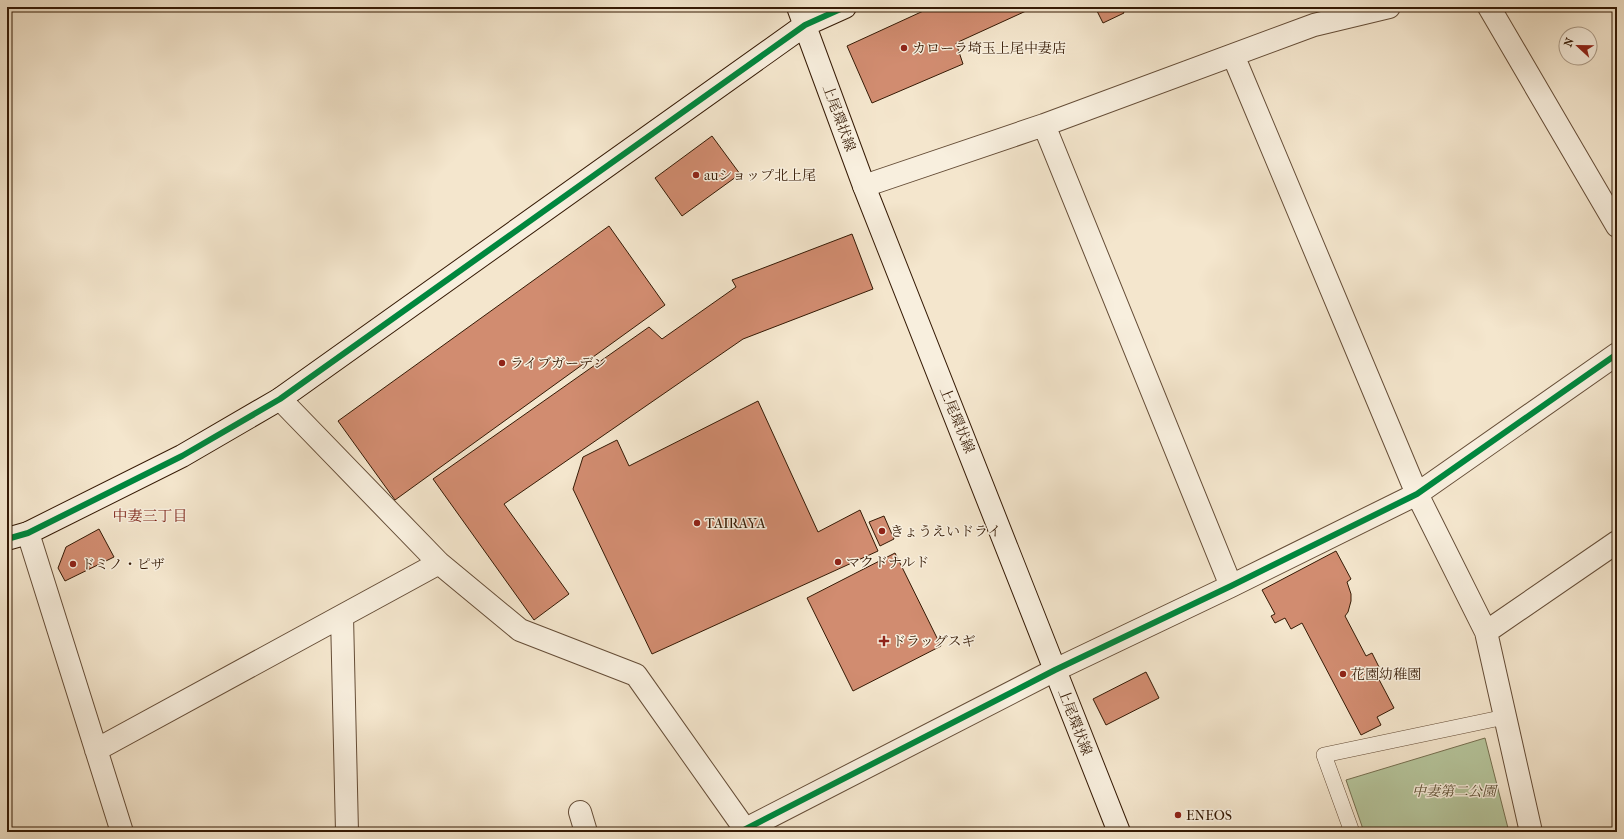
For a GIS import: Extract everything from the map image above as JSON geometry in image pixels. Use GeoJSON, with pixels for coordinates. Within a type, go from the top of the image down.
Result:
{"type":"FeatureCollection","features":[{"type":"Feature","properties":{"kind":"street"},"geometry":{"type":"LineString","coordinates":[[7,539],[28,533],[182,456],[280,399],[802,16],[845,7]]}},
{"type":"Feature","properties":{"kind":"street"},"geometry":{"type":"LineString","coordinates":[[864,186],[1044,125],[1314,25],[1389,7]]}},
{"type":"Feature","properties":{"kind":"street"},"geometry":{"type":"LineString","coordinates":[[1489,7],[1617,226]]}},
{"type":"Feature","properties":{"kind":"street","name":"上尾環状線"},"geometry":{"type":"LineString","coordinates":[[802,16],[864,186],[1119,832]]}},
{"type":"Feature","properties":{"kind":"street"},"geometry":{"type":"LineString","coordinates":[[1233,55],[1417,494],[1486,632],[1531,832]]}},
{"type":"Feature","properties":{"kind":"street"},"geometry":{"type":"LineString","coordinates":[[1044,125],[1231,586]]}},
{"type":"Feature","properties":{"kind":"street"},"geometry":{"type":"LineString","coordinates":[[280,399],[440,564],[520,630],[636,675],[745,831],[1055,670],[1231,586],[1417,494],[1617,354]]}},
{"type":"Feature","properties":{"kind":"street"},"geometry":{"type":"LineString","coordinates":[[28,533],[122,832]]}},
{"type":"Feature","properties":{"kind":"street"},"geometry":{"type":"LineString","coordinates":[[1486,632],[1617,542]]}},
{"type":"Feature","properties":{"kind":"street"},"geometry":{"type":"LineString","coordinates":[[96,750],[440,564]]}},
{"type":"Feature","properties":{"kind":"street"},"geometry":{"type":"LineString","coordinates":[[342,616],[347,832]]}},
{"type":"Feature","properties":{"kind":"lane"},"geometry":{"type":"LineString","coordinates":[[1352,832],[1324,755],[1505,717]]}},
{"type":"Feature","properties":{"kind":"green space","name":"中妻第二公園"},"geometry":{"type":"Polygon","coordinates":[[[1485,738],[1509,832],[1364,832],[1346,780],[1485,738]]]}},
{"type":"Feature","properties":{"kind":"building"},"geometry":{"type":"Polygon","coordinates":[[[932,7],[1024,7],[1026,11],[956,43],[963,64],[872,103],[847,46],[932,7]]]}},
{"type":"Feature","properties":{"kind":"building"},"geometry":{"type":"Polygon","coordinates":[[[1095,7],[1121,7],[1124,13],[1103,23],[1095,7]]]}},
{"type":"Feature","properties":{"kind":"building"},"geometry":{"type":"Polygon","coordinates":[[[712,136],[740,174],[682,216],[655,178],[712,136]]]}},
{"type":"Feature","properties":{"kind":"building","name":"ライブガーデン"},"geometry":{"type":"Polygon","coordinates":[[[609,226],[665,305],[395,500],[338,421],[609,226]]]}},
{"type":"Feature","properties":{"kind":"building"},"geometry":{"type":"Polygon","coordinates":[[[852,234],[873,289],[743,339],[504,504],[569,594],[534,620],[433,479],[649,327],[662,339],[736,287],[732,280],[852,234]]]}},
{"type":"Feature","properties":{"kind":"building"},"geometry":{"type":"Polygon","coordinates":[[[758,401],[818,532],[860,510],[878,551],[652,654],[573,489],[583,457],[617,440],[629,466],[758,401]]]}},
{"type":"Feature","properties":{"kind":"building"},"geometry":{"type":"Polygon","coordinates":[[[884,516],[894,539],[880,546],[869,522],[884,516]]]}},
{"type":"Feature","properties":{"kind":"building"},"geometry":{"type":"Polygon","coordinates":[[[99,529],[114,557],[65,581],[58,568],[66,547],[99,529]]]}},
{"type":"Feature","properties":{"kind":"building"},"geometry":{"type":"Polygon","coordinates":[[[1336,551],[1351,579],[1347,582],[1351,594],[1351,601],[1348,612],[1345,616],[1366,656],[1372,653],[1379,667],[1374,670],[1394,708],[1377,717],[1381,725],[1361,735],[1302,623],[1291,629],[1285,618],[1275,623],[1271,616],[1275,614],[1262,590],[1336,551]]]}},
{"type":"Feature","properties":{"kind":"building"},"geometry":{"type":"Polygon","coordinates":[[[895,553],[941,646],[853,691],[807,598],[895,553]]]}},
{"type":"Feature","properties":{"kind":"building"},"geometry":{"type":"Polygon","coordinates":[[[1146,672],[1159,698],[1106,725],[1093,699],[1146,672]]]}},
{"type":"Feature","properties":{"kind":"cycle path"},"geometry":{"type":"LineString","coordinates":[[7,539],[28,533],[182,456],[280,399],[805,25],[845,7]]}},
{"type":"Feature","properties":{"kind":"cycle path"},"geometry":{"type":"LineString","coordinates":[[740,832],[1055,670],[1231,586],[1417,494],[1617,354]]}},
{"type":"Feature","properties":{"kind":"place","name":"カローラ埼玉上尾中妻店"},"geometry":{"type":"Point","coordinates":[904,48]}},
{"type":"Feature","properties":{"kind":"place","name":"auショップ北上尾"},"geometry":{"type":"Point","coordinates":[696,175]}},
{"type":"Feature","properties":{"kind":"place","name":"ライブガーデン"},"geometry":{"type":"Point","coordinates":[502,363]}},
{"type":"Feature","properties":{"kind":"place","name":"TAIRAYA"},"geometry":{"type":"Point","coordinates":[697,523]}},
{"type":"Feature","properties":{"kind":"place","name":"きょうえいドライ"},"geometry":{"type":"Point","coordinates":[882,531]}},
{"type":"Feature","properties":{"kind":"place","name":"マクドナルド"},"geometry":{"type":"Point","coordinates":[838,562]}},
{"type":"Feature","properties":{"kind":"place","name":"ドミノ・ピザ"},"geometry":{"type":"Point","coordinates":[73,564]}},
{"type":"Feature","properties":{"kind":"place","name":"ドラッグスギ"},"geometry":{"type":"Point","coordinates":[884,641]}},
{"type":"Feature","properties":{"kind":"place","name":"花園幼稚園"},"geometry":{"type":"Point","coordinates":[1343,674]}},
{"type":"Feature","properties":{"kind":"place","name":"ENEOS"},"geometry":{"type":"Point","coordinates":[1178,815]}},
{"type":"Feature","properties":{"kind":"district","name":"中妻三丁目"},"geometry":{"type":"Point","coordinates":[150,516]}}]}
